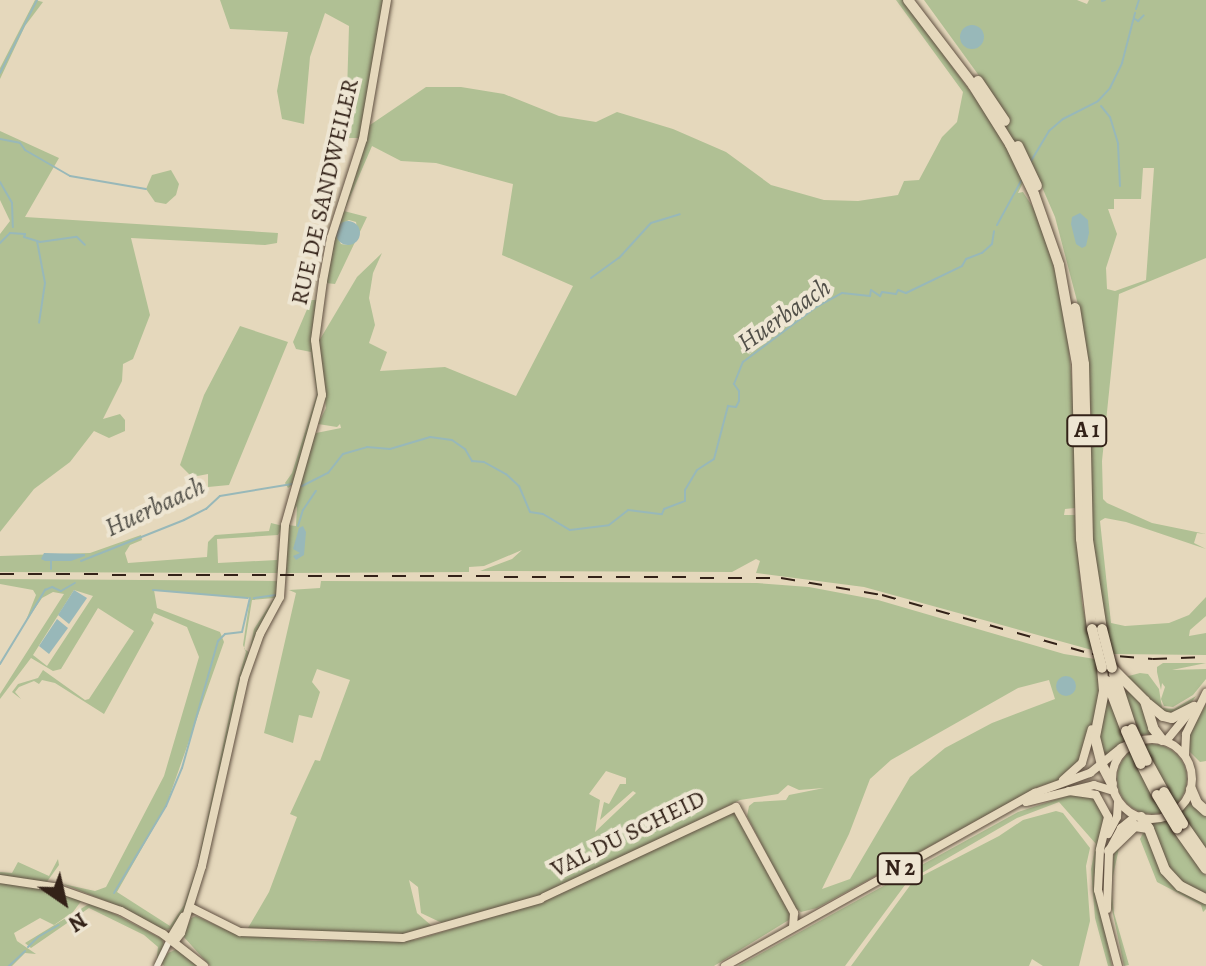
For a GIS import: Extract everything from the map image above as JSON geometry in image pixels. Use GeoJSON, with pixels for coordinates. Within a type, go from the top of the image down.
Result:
{"type":"FeatureCollection","features":[{"type":"Feature","properties":{"kind":"highway","name":"A 1"},"geometry":{"type":"LineString","coordinates":[[908,0],[996,113]]}},
{"type":"Feature","properties":{"kind":"highway","name":"A 1"},"geometry":{"type":"LineString","coordinates":[[917,0],[996,113],[1031,170],[1054,240],[1077,364],[1081,539],[1097,629],[1129,730],[1161,794],[1206,869]]}},
{"type":"Feature","properties":{"kind":"highway"},"geometry":{"type":"LineString","coordinates":[[1107,668],[1166,717],[1180,716],[1194,707]]}},
{"type":"Feature","properties":{"kind":"highway","name":"N 2"},"geometry":{"type":"LineString","coordinates":[[1107,668],[1095,737],[1102,765],[1113,788]]}},
{"type":"Feature","properties":{"kind":"highway"},"geometry":{"type":"LineString","coordinates":[[1145,701],[1153,728],[1164,740]]}},
{"type":"Feature","properties":{"kind":"highway"},"geometry":{"type":"LineString","coordinates":[[1191,789],[1195,800],[1206,811]]}},
{"type":"Feature","properties":{"kind":"highway"},"geometry":{"type":"LineString","coordinates":[[1138,817],[1149,829],[1165,870],[1180,886],[1206,899]]}},
{"type":"Feature","properties":{"kind":"highway"},"geometry":{"type":"LineString","coordinates":[[1109,851],[1135,826],[1149,829]]}},
{"type":"Feature","properties":{"kind":"highway","name":"A 1"},"geometry":{"type":"LineString","coordinates":[[1180,826],[1206,857]]}},
{"type":"Feature","properties":{"kind":"main road","name":"RUE DE SANDWEILER"},"geometry":{"type":"LineString","coordinates":[[172,941],[190,907],[213,822],[239,695],[260,634],[280,597],[283,533],[322,395],[315,340],[328,253],[363,139],[387,0]]}},
{"type":"Feature","properties":{"kind":"main road"},"geometry":{"type":"LineString","coordinates":[[1164,740],[1206,693]]}},
{"type":"Feature","properties":{"kind":"main road"},"geometry":{"type":"LineString","coordinates":[[1108,926],[1106,891],[1109,851],[1123,826],[1138,817],[1168,815],[1185,802],[1191,789],[1192,772],[1185,755],[1186,734],[1206,693]]}},
{"type":"Feature","properties":{"kind":"main road","name":"N 2"},"geometry":{"type":"LineString","coordinates":[[725,966],[1079,768],[1100,705]]}},
{"type":"Feature","properties":{"kind":"main road"},"geometry":{"type":"LineString","coordinates":[[1099,859],[1117,817],[1118,801],[1113,788],[1117,758],[1137,741],[1164,740],[1185,755]]}},
{"type":"Feature","properties":{"kind":"main road","name":"N 2"},"geometry":{"type":"LineString","coordinates":[[1035,793],[1076,780],[1102,765],[1121,748],[1137,741]]}},
{"type":"Feature","properties":{"kind":"main road","name":"N 2"},"geometry":{"type":"LineString","coordinates":[[1013,807],[1094,785],[1113,788]]}},
{"type":"Feature","properties":{"kind":"main road"},"geometry":{"type":"LineString","coordinates":[[1069,791],[1091,793],[1107,812],[1108,822],[1099,859],[1098,890],[1118,966]]}},
{"type":"Feature","properties":{"kind":"main road"},"geometry":{"type":"LineString","coordinates":[[1118,801],[1138,817]]}},
{"type":"Feature","properties":{"kind":"main road","name":"VAL DU SCHEID"},"geometry":{"type":"LineString","coordinates":[[190,907],[240,932],[403,938],[542,898],[731,807],[740,810],[794,913]]}},
{"type":"Feature","properties":{"kind":"main road"},"geometry":{"type":"LineString","coordinates":[[0,879],[43,885],[87,897],[172,941],[203,965]]}},
{"type":"Feature","properties":{"kind":"main road"},"geometry":{"type":"LineString","coordinates":[[793,927],[794,913],[812,917]]}},
{"type":"Feature","properties":{"kind":"main road"},"geometry":{"type":"LineString","coordinates":[[178,931],[203,965]]}},
{"type":"Feature","properties":{"kind":"street"},"geometry":{"type":"LineString","coordinates":[[158,966],[172,941]]}},
{"type":"Feature","properties":{"kind":"street"},"geometry":{"type":"LineString","coordinates":[[158,966],[172,941]]}},
{"type":"Feature","properties":{"kind":"green space"},"geometry":{"type":"Polygon","coordinates":[[[35,0],[43,2],[25,26],[0,79],[0,68],[35,0]]]}},
{"type":"Feature","properties":{"kind":"green space"},"geometry":{"type":"Polygon","coordinates":[[[220,0],[385,0],[361,138],[349,138],[346,125],[349,26],[325,13],[310,57],[304,124],[282,119],[277,91],[288,32],[230,29],[220,0]]]}},
{"type":"Feature","properties":{"kind":"green space"},"geometry":{"type":"Polygon","coordinates":[[[896,0],[903,0],[990,118],[1001,106],[924,0],[1077,0],[1087,4],[1089,0],[1206,0],[1206,258],[1119,294],[1102,461],[1103,499],[1107,503],[1152,523],[1206,534],[1197,533],[1194,543],[1206,549],[1126,522],[1105,518],[1100,521],[1111,623],[1125,626],[1169,623],[1189,615],[1206,597],[1206,616],[1190,630],[1189,636],[1206,633],[1206,655],[1113,654],[1101,602],[1091,526],[1091,415],[1082,320],[1055,217],[1032,164],[1018,193],[1023,192],[1036,212],[1054,267],[1066,319],[1075,414],[1075,508],[1065,509],[1064,515],[1075,515],[1082,603],[1092,650],[864,587],[756,573],[760,561],[756,559],[732,572],[480,571],[512,559],[522,550],[484,566],[469,567],[469,572],[286,573],[287,525],[296,526],[297,506],[289,517],[313,439],[316,433],[341,428],[340,424],[337,427],[318,424],[326,408],[317,337],[333,238],[362,153],[367,127],[426,87],[461,87],[504,94],[559,116],[596,122],[617,112],[673,129],[726,152],[771,185],[824,200],[858,201],[898,195],[904,181],[919,180],[942,137],[957,122],[963,92],[896,0]],[[372,146],[344,211],[367,217],[335,284],[326,283],[319,341],[357,277],[382,253],[373,273],[369,298],[375,325],[369,343],[387,352],[380,371],[445,367],[516,396],[573,286],[502,255],[513,184],[436,163],[401,161],[372,146]],[[1143,168],[1141,199],[1114,199],[1114,209],[1108,209],[1117,234],[1106,268],[1107,289],[1115,291],[1146,280],[1154,168],[1143,168]],[[349,220],[341,224],[337,236],[341,244],[347,245],[358,235],[356,222],[349,220]]]}},
{"type":"Feature","properties":{"kind":"green space"},"geometry":{"type":"Polygon","coordinates":[[[0,131],[59,158],[25,217],[278,233],[277,243],[265,245],[131,238],[150,315],[133,359],[123,364],[122,381],[103,419],[120,414],[125,420],[125,431],[109,438],[94,431],[70,462],[34,489],[0,532],[0,234],[10,221],[0,200],[0,131]]]}},
{"type":"Feature","properties":{"kind":"green space"},"geometry":{"type":"Polygon","coordinates":[[[171,170],[179,184],[176,195],[166,204],[155,202],[146,189],[152,175],[171,170]]]}},
{"type":"Feature","properties":{"kind":"green space"},"geometry":{"type":"Polygon","coordinates":[[[311,300],[317,300],[312,333],[319,394],[294,484],[288,488],[285,483],[292,473],[317,394],[311,352],[296,349],[293,342],[311,300]]]}},
{"type":"Feature","properties":{"kind":"green space"},"geometry":{"type":"Polygon","coordinates":[[[240,326],[288,342],[229,485],[208,487],[208,474],[192,477],[180,465],[204,395],[240,326]]]}},
{"type":"Feature","properties":{"kind":"green space"},"geometry":{"type":"Polygon","coordinates":[[[271,523],[283,526],[278,535],[217,539],[218,563],[277,560],[278,545],[278,573],[0,572],[0,556],[90,553],[141,535],[142,540],[130,545],[125,553],[128,563],[207,557],[208,542],[215,535],[269,531],[271,523]]]}},
{"type":"Feature","properties":{"kind":"green space"},"geometry":{"type":"Polygon","coordinates":[[[0,579],[280,581],[278,599],[250,649],[254,629],[274,598],[252,600],[244,648],[250,598],[154,590],[157,608],[220,632],[224,642],[166,806],[117,892],[170,926],[184,905],[197,867],[234,694],[245,650],[249,652],[210,825],[188,904],[172,929],[163,930],[128,910],[63,884],[95,891],[106,887],[164,776],[199,657],[187,627],[154,613],[151,620],[154,623],[104,714],[55,683],[42,680],[39,684],[34,681],[19,687],[15,692],[21,699],[12,692],[18,684],[38,678],[43,670],[85,700],[89,699],[134,631],[98,608],[61,669],[53,671],[31,658],[0,699],[0,694],[64,594],[53,592],[42,598],[25,623],[36,595],[33,590],[0,584],[0,579]],[[74,590],[33,655],[47,666],[93,596],[74,590]]]}},
{"type":"Feature","properties":{"kind":"green space"},"geometry":{"type":"Polygon","coordinates":[[[321,581],[757,583],[809,587],[878,600],[1064,654],[1095,659],[1100,678],[1100,701],[1082,759],[1062,779],[1038,787],[817,908],[801,912],[794,907],[747,816],[749,806],[754,802],[786,800],[789,795],[824,788],[799,790],[788,785],[778,794],[740,800],[536,899],[442,923],[421,913],[418,887],[409,880],[417,913],[433,927],[401,936],[248,928],[269,892],[297,817],[290,814],[315,760],[320,761],[350,680],[317,669],[312,682],[320,692],[312,718],[299,715],[293,743],[264,733],[296,593],[289,590],[320,588],[321,581]],[[1049,680],[1018,688],[891,760],[870,779],[849,834],[822,889],[850,879],[910,777],[945,748],[992,723],[1055,699],[1049,680]],[[606,771],[589,794],[600,800],[595,832],[636,793],[633,791],[600,820],[604,802],[609,804],[620,784],[626,784],[626,778],[606,771]]]}},
{"type":"Feature","properties":{"kind":"green space"},"geometry":{"type":"Polygon","coordinates":[[[1163,663],[1206,663],[1172,670],[1206,669],[1206,679],[1193,695],[1173,707],[1164,706],[1161,699],[1165,687],[1162,683],[1161,690],[1157,672],[1157,667],[1163,663]]]}},
{"type":"Feature","properties":{"kind":"green space"},"geometry":{"type":"Polygon","coordinates":[[[1148,674],[1159,689],[1162,708],[1174,709],[1196,696],[1187,709],[1166,715],[1125,677],[1148,674]]]}},
{"type":"Feature","properties":{"kind":"green space"},"geometry":{"type":"Polygon","coordinates":[[[1121,688],[1138,697],[1151,734],[1141,735],[1121,688]]]}},
{"type":"Feature","properties":{"kind":"green space"},"geometry":{"type":"Polygon","coordinates":[[[1105,696],[1109,696],[1125,741],[1104,759],[1099,735],[1105,696]]]}},
{"type":"Feature","properties":{"kind":"green space"},"geometry":{"type":"Polygon","coordinates":[[[1206,704],[1206,761],[1200,762],[1189,751],[1188,738],[1206,704]]]}},
{"type":"Feature","properties":{"kind":"green space"},"geometry":{"type":"Polygon","coordinates":[[[1152,744],[1177,754],[1187,779],[1177,804],[1152,814],[1127,804],[1117,779],[1127,754],[1152,744]]]}},
{"type":"Feature","properties":{"kind":"green space"},"geometry":{"type":"Polygon","coordinates":[[[1073,794],[1091,795],[1105,813],[1094,879],[1112,966],[1108,966],[1095,918],[1091,869],[1096,844],[1059,802],[1017,818],[908,881],[845,966],[738,966],[1018,812],[1073,794]]]}},
{"type":"Feature","properties":{"kind":"green space"},"geometry":{"type":"Polygon","coordinates":[[[1189,802],[1206,817],[1206,850],[1180,811],[1189,802]]]}},
{"type":"Feature","properties":{"kind":"green space"},"geometry":{"type":"Polygon","coordinates":[[[736,810],[792,918],[714,966],[210,966],[183,936],[191,918],[196,916],[233,933],[313,941],[415,940],[543,902],[736,810]]]}},
{"type":"Feature","properties":{"kind":"green space"},"geometry":{"type":"Polygon","coordinates":[[[1056,811],[1063,813],[1090,848],[1086,866],[1090,921],[1079,966],[1043,966],[1032,959],[1029,966],[851,966],[914,880],[999,836],[1023,820],[1056,811]]]}},
{"type":"Feature","properties":{"kind":"green space"},"geometry":{"type":"Polygon","coordinates":[[[1166,819],[1206,876],[1206,897],[1190,890],[1167,868],[1151,823],[1166,819]]]}},
{"type":"Feature","properties":{"kind":"green space"},"geometry":{"type":"Polygon","coordinates":[[[1144,829],[1156,860],[1206,903],[1206,909],[1203,912],[1201,905],[1157,882],[1140,839],[1143,833],[1137,831],[1119,848],[1111,885],[1114,913],[1129,965],[1124,966],[1110,900],[1111,865],[1116,848],[1128,832],[1144,829]]]}},
{"type":"Feature","properties":{"kind":"green space"},"geometry":{"type":"Polygon","coordinates":[[[58,859],[59,865],[46,883],[0,877],[0,872],[12,873],[18,862],[49,876],[58,859]]]}},
{"type":"Feature","properties":{"kind":"green space"},"geometry":{"type":"Polygon","coordinates":[[[0,881],[53,890],[82,900],[73,912],[54,925],[40,918],[14,933],[17,941],[36,954],[25,953],[12,966],[0,966],[0,881]]]}},
{"type":"Feature","properties":{"kind":"green space"},"geometry":{"type":"Polygon","coordinates":[[[92,902],[162,939],[165,947],[156,966],[158,947],[144,935],[89,908],[31,948],[25,943],[92,902]]]}},
{"type":"Feature","properties":{"kind":"green space"},"geometry":{"type":"Polygon","coordinates":[[[177,949],[199,966],[164,966],[161,963],[168,953],[177,949]]]}},
{"type":"Feature","properties":{"kind":"water"},"geometry":{"type":"Polygon","coordinates":[[[972,25],[983,32],[984,37],[977,48],[972,49],[961,42],[960,37],[967,26],[972,25]]]}},
{"type":"Feature","properties":{"kind":"water"},"geometry":{"type":"Polygon","coordinates":[[[1080,213],[1088,220],[1089,233],[1086,246],[1082,248],[1076,244],[1071,224],[1072,217],[1080,213]]]}},
{"type":"Feature","properties":{"kind":"water"},"geometry":{"type":"Polygon","coordinates":[[[348,221],[356,225],[360,233],[356,241],[348,245],[340,241],[336,233],[340,225],[348,221]]]}},
{"type":"Feature","properties":{"kind":"water"},"geometry":{"type":"Polygon","coordinates":[[[303,526],[306,532],[304,555],[296,560],[293,556],[300,553],[293,549],[299,528],[303,526]]]}},
{"type":"Feature","properties":{"kind":"water"},"geometry":{"type":"Polygon","coordinates":[[[44,553],[85,556],[71,561],[45,561],[41,559],[44,553]]]}},
{"type":"Feature","properties":{"kind":"water"},"geometry":{"type":"Polygon","coordinates":[[[74,590],[87,598],[69,624],[58,615],[74,590]]]}},
{"type":"Feature","properties":{"kind":"water"},"geometry":{"type":"Polygon","coordinates":[[[57,619],[68,628],[49,654],[39,646],[57,619]]]}},
{"type":"Feature","properties":{"kind":"water"},"geometry":{"type":"Polygon","coordinates":[[[1066,676],[1073,679],[1076,686],[1073,693],[1066,696],[1059,693],[1056,686],[1059,679],[1066,676]]]}},
{"type":"Feature","properties":{"kind":"waterway"},"geometry":{"type":"LineString","coordinates":[[0,73],[37,0]]}},
{"type":"Feature","properties":{"kind":"waterway","name":"Huerbaach"},"geometry":{"type":"LineString","coordinates":[[1136,9],[1139,0]]}},
{"type":"Feature","properties":{"kind":"waterway","name":"Huerbaach"},"geometry":{"type":"LineString","coordinates":[[1031,161],[1049,131],[1063,119],[1098,101],[1110,88],[1122,63],[1135,13]]}},
{"type":"Feature","properties":{"kind":"waterway"},"geometry":{"type":"LineString","coordinates":[[1135,19],[1138,21],[1144,15]]}},
{"type":"Feature","properties":{"kind":"waterway"},"geometry":{"type":"LineString","coordinates":[[1101,106],[1110,117],[1118,144],[1120,186]]}},
{"type":"Feature","properties":{"kind":"waterway"},"geometry":{"type":"LineString","coordinates":[[0,139],[20,143],[25,150],[70,176],[146,189]]}},
{"type":"Feature","properties":{"kind":"waterway","name":"Huerbaach"},"geometry":{"type":"LineString","coordinates":[[997,225],[1021,181]]}},
{"type":"Feature","properties":{"kind":"waterway"},"geometry":{"type":"LineString","coordinates":[[0,182],[12,203],[13,227]]}},
{"type":"Feature","properties":{"kind":"waterway"},"geometry":{"type":"LineString","coordinates":[[591,278],[619,258],[651,223],[680,214]]}},
{"type":"Feature","properties":{"kind":"waterway","name":"Huerbaach"},"geometry":{"type":"LineString","coordinates":[[302,486],[328,473],[343,454],[367,447],[390,449],[430,437],[452,440],[465,449],[472,461],[484,462],[506,474],[519,486],[530,512],[543,514],[570,530],[609,525],[628,510],[662,514],[664,509],[685,501],[685,490],[697,470],[714,459],[728,406],[736,407],[739,401],[739,391],[734,384],[743,362],[815,308],[842,293],[870,296],[871,290],[880,296],[882,292],[896,294],[898,290],[906,293],[962,266],[966,259],[982,253],[992,244],[994,231]]}},
{"type":"Feature","properties":{"kind":"waterway"},"geometry":{"type":"LineString","coordinates":[[0,243],[10,233],[25,234],[24,237],[40,242],[77,237],[85,245]]}},
{"type":"Feature","properties":{"kind":"waterway"},"geometry":{"type":"LineString","coordinates":[[37,241],[45,283],[39,323]]}},
{"type":"Feature","properties":{"kind":"waterway","name":"Huerbaach"},"geometry":{"type":"LineString","coordinates":[[81,561],[184,520],[206,509],[220,496],[292,484]]}},
{"type":"Feature","properties":{"kind":"waterway"},"geometry":{"type":"LineString","coordinates":[[298,526],[303,510],[316,491]]}},
{"type":"Feature","properties":{"kind":"waterway"},"geometry":{"type":"LineString","coordinates":[[51,561],[51,569]]}},
{"type":"Feature","properties":{"kind":"waterway","name":"Huerbaach"},"geometry":{"type":"LineString","coordinates":[[0,664],[45,590],[52,587],[61,591],[75,583]]}},
{"type":"Feature","properties":{"kind":"waterway"},"geometry":{"type":"LineString","coordinates":[[153,590],[248,598]]}},
{"type":"Feature","properties":{"kind":"waterway"},"geometry":{"type":"LineString","coordinates":[[254,598],[276,595]]}},
{"type":"Feature","properties":{"kind":"waterway"},"geometry":{"type":"LineString","coordinates":[[114,893],[166,806],[182,768],[218,641],[225,634],[242,632],[250,598]]}},
{"type":"Feature","properties":{"kind":"waterway"},"geometry":{"type":"LineString","coordinates":[[28,947],[59,925]]}},
{"type":"Feature","properties":{"kind":"waterway"},"geometry":{"type":"LineString","coordinates":[[9,966],[25,951]]}},
{"type":"Feature","properties":{"kind":"railway"},"geometry":{"type":"LineString","coordinates":[[0,574],[781,578],[882,595],[1092,654],[1153,659],[1206,657]]}}]}
